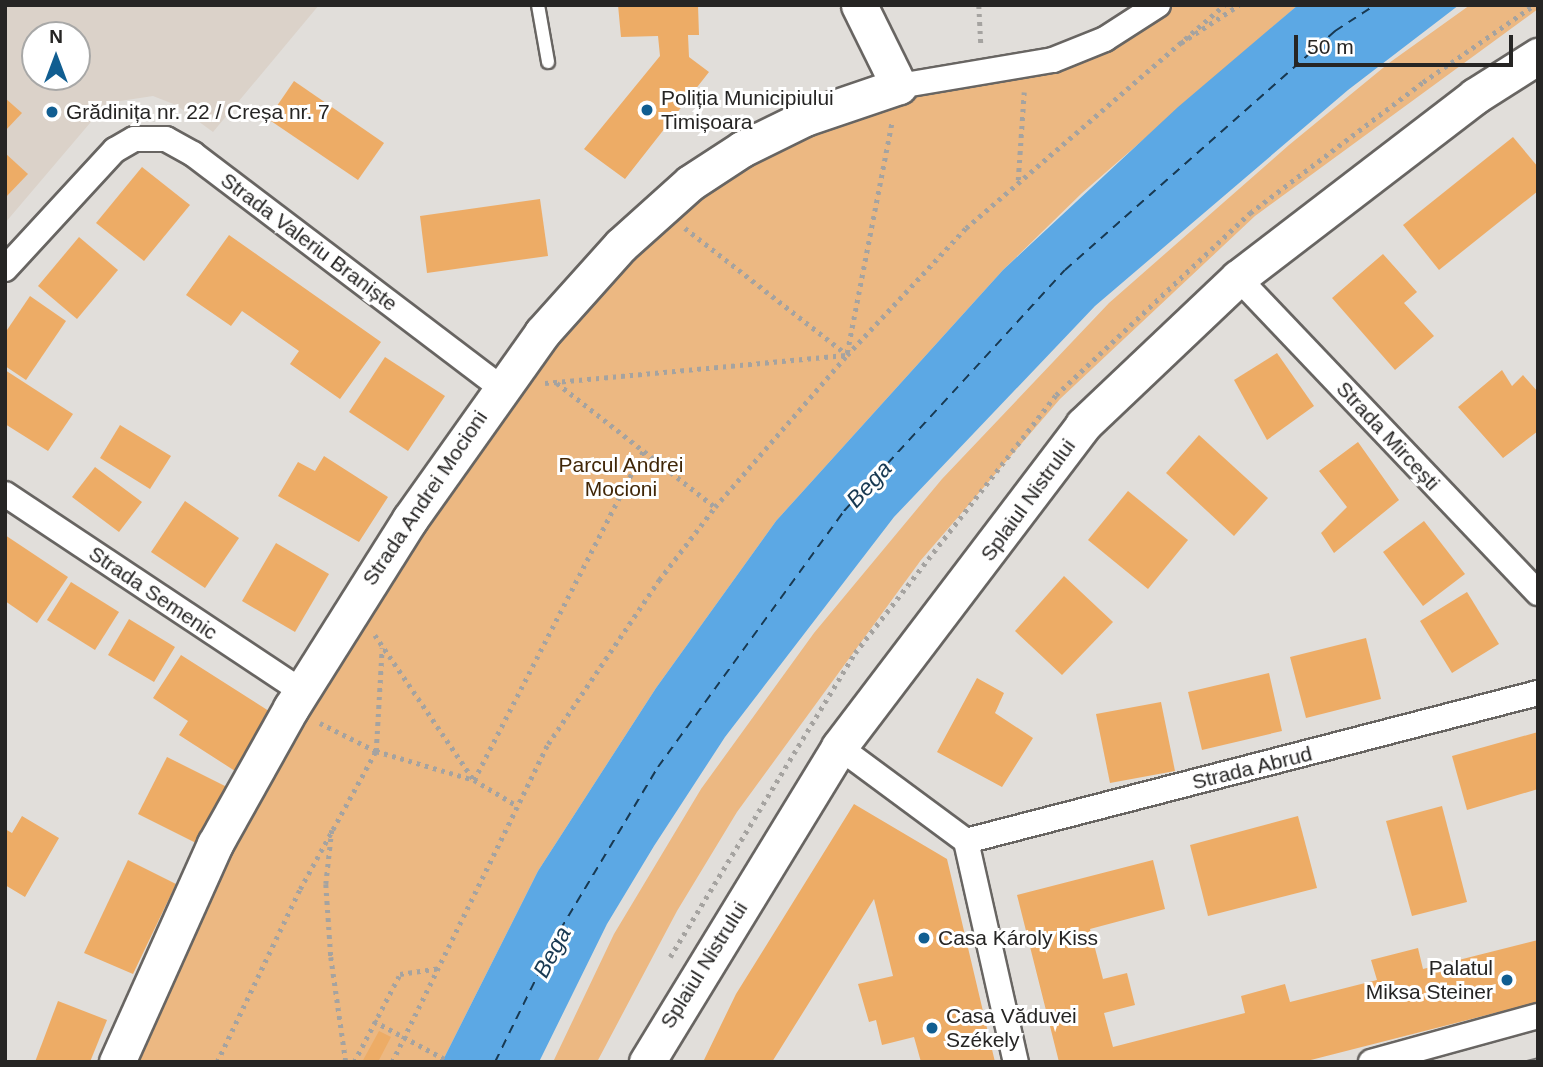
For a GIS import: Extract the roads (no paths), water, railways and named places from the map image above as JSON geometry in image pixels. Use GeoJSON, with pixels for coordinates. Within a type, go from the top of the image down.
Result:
{"type":"FeatureCollection","features":[{"type":"Feature","properties":{"kind":"street"},"geometry":{"type":"LineString","coordinates":[[859,5],[899,86],[1026,66],[1081,50],[1158,5]]}},
{"type":"Feature","properties":{"kind":"street","name":"Splaiul Nistrului"},"geometry":{"type":"LineString","coordinates":[[647,1062],[839,747],[1083,425],[1238,278],[1475,96],[1538,56]]}},
{"type":"Feature","properties":{"kind":"street","name":"Strada Andrei Mocioni"},"geometry":{"type":"LineString","coordinates":[[117,1062],[209,855],[296,699],[356,600],[500,387],[575,293],[659,207],[742,149],[805,118],[899,86]]}},
{"type":"Feature","properties":{"kind":"street","name":"Strada Valeriu Braniște"},"geometry":{"type":"LineString","coordinates":[[5,269],[109,156],[128,142],[145,137],[183,147],[500,387]]}},
{"type":"Feature","properties":{"kind":"street","name":"Strada Mircești"},"geometry":{"type":"LineString","coordinates":[[1238,278],[1538,593]]}},
{"type":"Feature","properties":{"kind":"street","name":"Strada Semenic"},"geometry":{"type":"LineString","coordinates":[[5,494],[296,699]]}},
{"type":"Feature","properties":{"kind":"street","name":"Strada Abrud"},"geometry":{"type":"LineString","coordinates":[[966,841],[1538,693]]}},
{"type":"Feature","properties":{"kind":"street"},"geometry":{"type":"LineString","coordinates":[[839,747],[966,841],[1016,1062]]}},
{"type":"Feature","properties":{"kind":"street"},"geometry":{"type":"LineString","coordinates":[[1371,1062],[1538,1016]]}},
{"type":"Feature","properties":{"kind":"lane"},"geometry":{"type":"LineString","coordinates":[[538,5],[548,62]]}},
{"type":"Feature","properties":{"kind":"water","name":"Bega"},"geometry":{"type":"Polygon","coordinates":[[[1298,5],[1459,5],[1348,90],[1095,306],[894,517],[725,737],[654,846],[607,924],[539,1062],[442,1062],[538,871],[656,688],[776,521],[1003,270],[1178,107],[1298,5]]]}},
{"type":"Feature","properties":{"kind":"tram line"},"geometry":{"type":"LineString","coordinates":[[1523,1062],[1538,1058]]}},
{"type":"Feature","properties":{"kind":"place","name":"Poliția Municipiului Timișoara"},"geometry":{"type":"Point","coordinates":[647,110]}},
{"type":"Feature","properties":{"kind":"place","name":"Grădinița nr. 22 / Creșa nr. 7"},"geometry":{"type":"Point","coordinates":[52,112]}},
{"type":"Feature","properties":{"kind":"place","name":"Casa Károly Kiss"},"geometry":{"type":"Point","coordinates":[924,938]}},
{"type":"Feature","properties":{"kind":"place","name":"Palatul Miksa Steiner"},"geometry":{"type":"Point","coordinates":[1507,980]}},
{"type":"Feature","properties":{"kind":"place","name":"Casa Văduvei Székely"},"geometry":{"type":"Point","coordinates":[932,1028]}},
{"type":"Feature","properties":{"kind":"park label","name":"Parcul Andrei Mocioni"},"geometry":{"type":"Point","coordinates":[621,477]}}]}
